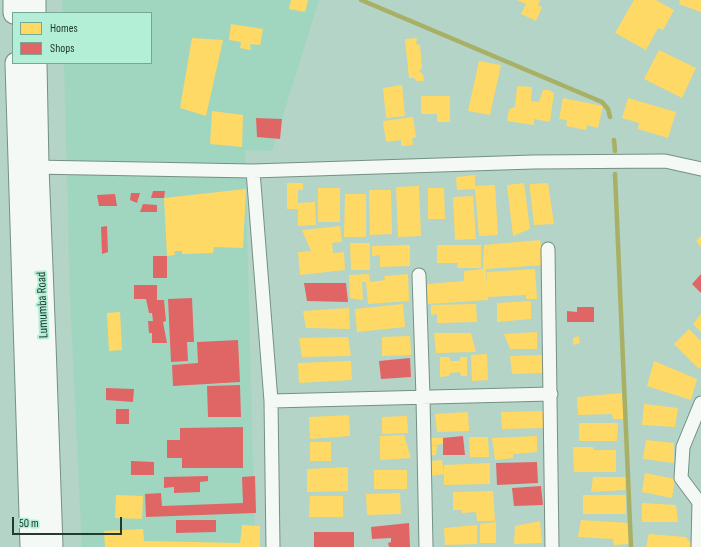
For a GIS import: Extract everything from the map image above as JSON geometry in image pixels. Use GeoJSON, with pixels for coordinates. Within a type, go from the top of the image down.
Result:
{"type":"FeatureCollection","features":[{"type":"Feature","properties":{"kind":"main road"},"geometry":{"type":"LineString","coordinates":[[14,0],[14,12]]}},
{"type":"Feature","properties":{"kind":"main road"},"geometry":{"type":"LineString","coordinates":[[35,0],[35,12]]}},
{"type":"Feature","properties":{"kind":"main road","name":"Lumumba Road"},"geometry":{"type":"LineString","coordinates":[[16,64],[28,167],[45,352],[52,547]]}},
{"type":"Feature","properties":{"kind":"main road","name":"Lumumba Road"},"geometry":{"type":"LineString","coordinates":[[31,547],[28,167],[36,64]]}},
{"type":"Feature","properties":{"kind":"street"},"geometry":{"type":"LineString","coordinates":[[28,167],[254,171],[526,162],[665,161],[701,169]]}},
{"type":"Feature","properties":{"kind":"street"},"geometry":{"type":"LineString","coordinates":[[254,171],[271,401],[273,547]]}},
{"type":"Feature","properties":{"kind":"street"},"geometry":{"type":"LineString","coordinates":[[548,249],[552,547]]}},
{"type":"Feature","properties":{"kind":"street"},"geometry":{"type":"LineString","coordinates":[[419,275],[426,547]]}},
{"type":"Feature","properties":{"kind":"street"},"geometry":{"type":"LineString","coordinates":[[271,401],[551,394]]}},
{"type":"Feature","properties":{"kind":"street"},"geometry":{"type":"LineString","coordinates":[[698,547],[700,502],[681,478],[683,447],[701,403]]}},
{"type":"Feature","properties":{"kind":"shaded area"},"geometry":{"type":"Polygon","coordinates":[[[62,0],[319,0],[272,151],[245,150],[255,547],[82,547],[70,299],[64,64],[152,64],[152,12],[63,12],[62,0]]]}},
{"type":"Feature","properties":{"kind":"building: Homes"},"geometry":{"type":"Polygon","coordinates":[[[291,0],[308,0],[305,12],[289,9],[291,0]]]}},
{"type":"Feature","properties":{"kind":"building: Homes"},"geometry":{"type":"Polygon","coordinates":[[[517,0],[540,0],[538,5],[542,7],[536,21],[521,14],[526,4],[517,0]]]}},
{"type":"Feature","properties":{"kind":"building: Homes"},"geometry":{"type":"Polygon","coordinates":[[[634,0],[656,0],[674,10],[663,30],[658,28],[646,50],[615,33],[634,0]]]}},
{"type":"Feature","properties":{"kind":"building: Homes"},"geometry":{"type":"Polygon","coordinates":[[[680,0],[701,0],[701,12],[679,4],[680,0]]]}},
{"type":"Feature","properties":{"kind":"building: Homes"},"geometry":{"type":"Polygon","coordinates":[[[231,24],[263,29],[260,45],[250,44],[251,50],[240,48],[241,42],[229,40],[231,24]]]}},
{"type":"Feature","properties":{"kind":"building: Homes"},"geometry":{"type":"Polygon","coordinates":[[[192,38],[223,40],[206,116],[180,108],[192,38]]]}},
{"type":"Feature","properties":{"kind":"building: Homes"},"geometry":{"type":"Polygon","coordinates":[[[417,38],[416,44],[420,45],[422,68],[419,71],[423,74],[424,81],[417,81],[414,78],[409,78],[405,39],[417,38]]]}},
{"type":"Feature","properties":{"kind":"building: Homes"},"geometry":{"type":"Polygon","coordinates":[[[659,50],[696,68],[682,98],[644,79],[659,50]]]}},
{"type":"Feature","properties":{"kind":"building: Homes"},"geometry":{"type":"Polygon","coordinates":[[[479,61],[501,65],[490,115],[468,111],[479,61]]]}},
{"type":"Feature","properties":{"kind":"building: Homes"},"geometry":{"type":"Polygon","coordinates":[[[402,85],[405,116],[386,118],[383,88],[402,85]]]}},
{"type":"Feature","properties":{"kind":"building: Homes"},"geometry":{"type":"Polygon","coordinates":[[[517,86],[532,87],[531,101],[539,102],[543,90],[549,90],[554,93],[550,122],[534,119],[534,125],[507,121],[509,109],[515,107],[517,86]]]}},
{"type":"Feature","properties":{"kind":"building: Homes"},"geometry":{"type":"Polygon","coordinates":[[[421,96],[450,96],[450,122],[437,122],[437,114],[421,114],[421,96]]]}},
{"type":"Feature","properties":{"kind":"building: Homes"},"geometry":{"type":"Polygon","coordinates":[[[563,98],[603,106],[598,128],[587,125],[586,130],[566,126],[567,120],[559,119],[563,98]]]}},
{"type":"Feature","properties":{"kind":"building: Homes"},"geometry":{"type":"Polygon","coordinates":[[[628,98],[676,112],[668,138],[638,129],[639,123],[622,118],[628,98]]]}},
{"type":"Feature","properties":{"kind":"building: Homes"},"geometry":{"type":"Polygon","coordinates":[[[212,111],[243,115],[242,147],[210,144],[212,111]]]}},
{"type":"Feature","properties":{"kind":"building: Homes"},"geometry":{"type":"Polygon","coordinates":[[[413,117],[416,137],[412,138],[413,145],[401,146],[401,140],[386,142],[383,121],[413,117]]]}},
{"type":"Feature","properties":{"kind":"building: Homes"},"geometry":{"type":"Polygon","coordinates":[[[475,175],[475,186],[495,185],[498,235],[479,236],[475,189],[457,190],[456,177],[475,175]]]}},
{"type":"Feature","properties":{"kind":"building: Homes"},"geometry":{"type":"Polygon","coordinates":[[[287,183],[303,183],[303,190],[298,190],[298,203],[315,202],[316,225],[298,226],[298,209],[287,209],[287,183]]]}},
{"type":"Feature","properties":{"kind":"building: Homes"},"geometry":{"type":"Polygon","coordinates":[[[524,183],[530,229],[513,236],[507,185],[524,183]]]}},
{"type":"Feature","properties":{"kind":"building: Homes"},"geometry":{"type":"Polygon","coordinates":[[[548,183],[554,224],[534,225],[530,184],[548,183]]]}},
{"type":"Feature","properties":{"kind":"building: Homes"},"geometry":{"type":"Polygon","coordinates":[[[419,186],[421,236],[398,237],[396,187],[419,186]]]}},
{"type":"Feature","properties":{"kind":"building: Homes"},"geometry":{"type":"Polygon","coordinates":[[[318,188],[340,188],[340,222],[318,222],[318,188]]]}},
{"type":"Feature","properties":{"kind":"building: Homes"},"geometry":{"type":"Polygon","coordinates":[[[428,188],[444,188],[445,219],[428,219],[428,188]]]}},
{"type":"Feature","properties":{"kind":"building: Homes"},"geometry":{"type":"Polygon","coordinates":[[[246,189],[243,248],[214,247],[213,253],[182,254],[182,251],[174,251],[175,255],[167,256],[164,198],[246,189]]]}},
{"type":"Feature","properties":{"kind":"building: Homes"},"geometry":{"type":"Polygon","coordinates":[[[369,190],[391,190],[392,234],[370,235],[369,190]]]}},
{"type":"Feature","properties":{"kind":"building: Homes"},"geometry":{"type":"Polygon","coordinates":[[[345,194],[366,194],[366,237],[344,237],[345,194]]]}},
{"type":"Feature","properties":{"kind":"building: Homes"},"geometry":{"type":"Polygon","coordinates":[[[473,196],[476,239],[455,240],[453,197],[473,196]]]}},
{"type":"Feature","properties":{"kind":"building: Homes"},"geometry":{"type":"Polygon","coordinates":[[[340,226],[342,242],[332,243],[333,253],[344,252],[345,270],[300,275],[298,252],[311,251],[302,230],[340,226]]]}},
{"type":"Feature","properties":{"kind":"building: Homes"},"geometry":{"type":"Polygon","coordinates":[[[701,236],[701,247],[696,241],[701,236]]]}},
{"type":"Feature","properties":{"kind":"building: Homes"},"geometry":{"type":"Polygon","coordinates":[[[540,240],[544,265],[486,269],[487,285],[487,272],[535,269],[537,299],[526,299],[526,295],[488,297],[488,300],[428,304],[427,284],[464,281],[464,271],[483,269],[484,245],[540,240]]]}},
{"type":"Feature","properties":{"kind":"building: Homes"},"geometry":{"type":"Polygon","coordinates":[[[350,243],[370,243],[370,270],[351,270],[350,243]]]}},
{"type":"Feature","properties":{"kind":"building: Homes"},"geometry":{"type":"Polygon","coordinates":[[[410,245],[410,266],[380,267],[380,255],[372,256],[372,246],[410,245]]]}},
{"type":"Feature","properties":{"kind":"building: Homes"},"geometry":{"type":"Polygon","coordinates":[[[437,245],[481,245],[481,268],[457,268],[458,263],[437,263],[437,245]]]}},
{"type":"Feature","properties":{"kind":"building: Homes"},"geometry":{"type":"Polygon","coordinates":[[[369,274],[370,282],[385,280],[384,276],[408,274],[409,301],[368,304],[366,282],[362,282],[363,300],[350,298],[349,275],[369,274]]]}},
{"type":"Feature","properties":{"kind":"building: Homes"},"geometry":{"type":"Polygon","coordinates":[[[531,301],[531,319],[497,322],[497,303],[531,301]]]}},
{"type":"Feature","properties":{"kind":"building: Homes"},"geometry":{"type":"Polygon","coordinates":[[[403,304],[405,327],[357,332],[355,309],[403,304]]]}},
{"type":"Feature","properties":{"kind":"building: Homes"},"geometry":{"type":"Polygon","coordinates":[[[476,304],[477,322],[437,323],[437,314],[431,315],[431,305],[476,304]]]}},
{"type":"Feature","properties":{"kind":"building: Homes"},"geometry":{"type":"Polygon","coordinates":[[[349,308],[350,329],[306,328],[303,311],[349,308]]]}},
{"type":"Feature","properties":{"kind":"building: Homes"},"geometry":{"type":"Polygon","coordinates":[[[120,312],[122,350],[109,351],[107,313],[120,312]]]}},
{"type":"Feature","properties":{"kind":"building: Homes"},"geometry":{"type":"Polygon","coordinates":[[[701,314],[701,332],[693,324],[701,314]]]}},
{"type":"Feature","properties":{"kind":"building: Homes"},"geometry":{"type":"Polygon","coordinates":[[[689,329],[701,341],[701,367],[699,369],[674,344],[689,329]]]}},
{"type":"Feature","properties":{"kind":"building: Homes"},"geometry":{"type":"Polygon","coordinates":[[[537,332],[537,349],[510,349],[504,334],[537,332]]]}},
{"type":"Feature","properties":{"kind":"building: Homes"},"geometry":{"type":"Polygon","coordinates":[[[434,333],[471,333],[476,352],[436,353],[434,333]]]}},
{"type":"Feature","properties":{"kind":"building: Homes"},"geometry":{"type":"Polygon","coordinates":[[[410,336],[411,355],[382,356],[382,337],[410,336]]]}},
{"type":"Feature","properties":{"kind":"building: Homes"},"geometry":{"type":"Polygon","coordinates":[[[579,336],[580,343],[573,345],[573,338],[579,336]]]}},
{"type":"Feature","properties":{"kind":"building: Homes"},"geometry":{"type":"Polygon","coordinates":[[[348,337],[351,356],[302,357],[299,338],[348,337]]]}},
{"type":"Feature","properties":{"kind":"building: Homes"},"geometry":{"type":"Polygon","coordinates":[[[487,354],[488,380],[472,381],[471,355],[487,354]]]}},
{"type":"Feature","properties":{"kind":"building: Homes"},"geometry":{"type":"Polygon","coordinates":[[[543,355],[544,373],[512,374],[510,356],[543,355]]]}},
{"type":"Feature","properties":{"kind":"building: Homes"},"geometry":{"type":"Polygon","coordinates":[[[440,357],[449,357],[451,361],[459,361],[461,357],[467,357],[467,376],[461,376],[460,372],[450,373],[449,376],[440,377],[440,357]]]}},
{"type":"Feature","properties":{"kind":"building: Homes"},"geometry":{"type":"Polygon","coordinates":[[[351,361],[352,380],[299,383],[298,363],[351,361]]]}},
{"type":"Feature","properties":{"kind":"building: Homes"},"geometry":{"type":"Polygon","coordinates":[[[654,361],[697,379],[691,400],[647,386],[654,361]]]}},
{"type":"Feature","properties":{"kind":"building: Homes"},"geometry":{"type":"Polygon","coordinates":[[[622,393],[624,419],[613,419],[612,414],[578,415],[577,397],[622,393]]]}},
{"type":"Feature","properties":{"kind":"building: Homes"},"geometry":{"type":"Polygon","coordinates":[[[644,404],[678,408],[675,427],[642,425],[644,404]]]}},
{"type":"Feature","properties":{"kind":"building: Homes"},"geometry":{"type":"Polygon","coordinates":[[[546,411],[547,428],[502,429],[501,412],[546,411]]]}},
{"type":"Feature","properties":{"kind":"building: Homes"},"geometry":{"type":"Polygon","coordinates":[[[468,412],[469,431],[437,432],[435,414],[468,412]]]}},
{"type":"Feature","properties":{"kind":"building: Homes"},"geometry":{"type":"Polygon","coordinates":[[[349,415],[350,436],[310,439],[309,417],[349,415]]]}},
{"type":"Feature","properties":{"kind":"building: Homes"},"geometry":{"type":"Polygon","coordinates":[[[407,416],[408,433],[382,434],[382,417],[407,416]]]}},
{"type":"Feature","properties":{"kind":"building: Homes"},"geometry":{"type":"Polygon","coordinates":[[[579,423],[618,423],[617,441],[579,441],[579,423]]]}},
{"type":"Feature","properties":{"kind":"building: Homes"},"geometry":{"type":"Polygon","coordinates":[[[404,435],[411,458],[380,460],[380,436],[404,435]]]}},
{"type":"Feature","properties":{"kind":"building: Homes"},"geometry":{"type":"Polygon","coordinates":[[[537,436],[537,452],[513,454],[513,458],[495,460],[492,438],[537,436]]]}},
{"type":"Feature","properties":{"kind":"building: Homes"},"geometry":{"type":"Polygon","coordinates":[[[469,437],[488,437],[489,457],[470,457],[469,437]]]}},
{"type":"Feature","properties":{"kind":"building: Homes"},"geometry":{"type":"Polygon","coordinates":[[[428,438],[443,438],[443,444],[429,446],[428,438]]]}},
{"type":"Feature","properties":{"kind":"building: Homes"},"geometry":{"type":"Polygon","coordinates":[[[646,440],[674,443],[674,463],[643,459],[646,440]]]}},
{"type":"Feature","properties":{"kind":"building: Homes"},"geometry":{"type":"Polygon","coordinates":[[[310,442],[331,442],[331,461],[310,461],[310,442]]]}},
{"type":"Feature","properties":{"kind":"building: Homes"},"geometry":{"type":"Polygon","coordinates":[[[429,446],[437,446],[436,455],[429,455],[429,446]]]}},
{"type":"Feature","properties":{"kind":"building: Homes"},"geometry":{"type":"Polygon","coordinates":[[[573,447],[593,447],[594,450],[616,450],[616,472],[574,472],[573,447]]]}},
{"type":"Feature","properties":{"kind":"building: Homes"},"geometry":{"type":"Polygon","coordinates":[[[442,460],[444,474],[431,476],[430,461],[442,460]]]}},
{"type":"Feature","properties":{"kind":"building: Homes"},"geometry":{"type":"Polygon","coordinates":[[[490,463],[490,484],[444,485],[444,465],[490,463]]]}},
{"type":"Feature","properties":{"kind":"building: Homes"},"geometry":{"type":"Polygon","coordinates":[[[348,467],[348,491],[307,492],[307,469],[348,467]]]}},
{"type":"Feature","properties":{"kind":"building: Homes"},"geometry":{"type":"Polygon","coordinates":[[[374,470],[407,470],[407,489],[374,489],[374,470]]]}},
{"type":"Feature","properties":{"kind":"building: Homes"},"geometry":{"type":"Polygon","coordinates":[[[645,473],[675,479],[672,498],[642,492],[645,473]]]}},
{"type":"Feature","properties":{"kind":"building: Homes"},"geometry":{"type":"Polygon","coordinates":[[[593,477],[626,477],[625,490],[591,492],[593,477]]]}},
{"type":"Feature","properties":{"kind":"building: Homes"},"geometry":{"type":"Polygon","coordinates":[[[493,491],[495,521],[477,521],[476,512],[462,513],[462,510],[453,510],[453,492],[493,491]]]}},
{"type":"Feature","properties":{"kind":"building: Homes"},"geometry":{"type":"Polygon","coordinates":[[[400,493],[401,514],[367,515],[366,494],[400,493]]]}},
{"type":"Feature","properties":{"kind":"building: Homes"},"geometry":{"type":"Polygon","coordinates":[[[116,495],[143,496],[142,519],[115,518],[116,495]]]}},
{"type":"Feature","properties":{"kind":"building: Homes"},"geometry":{"type":"Polygon","coordinates":[[[583,495],[626,495],[626,514],[583,514],[583,495]]]}},
{"type":"Feature","properties":{"kind":"building: Homes"},"geometry":{"type":"Polygon","coordinates":[[[310,496],[343,496],[343,517],[309,517],[310,496]]]}},
{"type":"Feature","properties":{"kind":"building: Homes"},"geometry":{"type":"Polygon","coordinates":[[[642,503],[676,505],[678,522],[642,522],[642,503]]]}},
{"type":"Feature","properties":{"kind":"building: Homes"},"geometry":{"type":"Polygon","coordinates":[[[581,520],[629,523],[629,544],[614,545],[613,539],[578,537],[581,520]]]}},
{"type":"Feature","properties":{"kind":"building: Homes"},"geometry":{"type":"Polygon","coordinates":[[[540,521],[542,543],[514,544],[515,526],[540,521]]]}},
{"type":"Feature","properties":{"kind":"building: Homes"},"geometry":{"type":"Polygon","coordinates":[[[496,522],[496,543],[480,543],[480,524],[496,522]]]}},
{"type":"Feature","properties":{"kind":"building: Homes"},"geometry":{"type":"Polygon","coordinates":[[[242,525],[260,526],[260,547],[105,547],[104,531],[143,529],[144,541],[240,543],[242,525]]]}},
{"type":"Feature","properties":{"kind":"building: Homes"},"geometry":{"type":"Polygon","coordinates":[[[477,525],[477,544],[445,545],[444,528],[477,525]]]}},
{"type":"Feature","properties":{"kind":"building: Homes"},"geometry":{"type":"Polygon","coordinates":[[[649,534],[686,537],[693,547],[646,547],[649,534]]]}},
{"type":"Feature","properties":{"kind":"building: Shops"},"geometry":{"type":"Polygon","coordinates":[[[256,118],[282,119],[280,139],[257,137],[256,118]]]}},
{"type":"Feature","properties":{"kind":"building: Shops"},"geometry":{"type":"Polygon","coordinates":[[[153,191],[165,191],[164,198],[151,198],[153,191]]]}},
{"type":"Feature","properties":{"kind":"building: Shops"},"geometry":{"type":"Polygon","coordinates":[[[131,193],[140,193],[137,203],[130,200],[131,193]]]}},
{"type":"Feature","properties":{"kind":"building: Shops"},"geometry":{"type":"Polygon","coordinates":[[[115,194],[117,206],[99,206],[97,195],[115,194]]]}},
{"type":"Feature","properties":{"kind":"building: Shops"},"geometry":{"type":"Polygon","coordinates":[[[143,204],[157,205],[157,212],[140,212],[143,204]]]}},
{"type":"Feature","properties":{"kind":"building: Shops"},"geometry":{"type":"Polygon","coordinates":[[[107,226],[108,252],[102,254],[101,227],[107,226]]]}},
{"type":"Feature","properties":{"kind":"building: Shops"},"geometry":{"type":"Polygon","coordinates":[[[153,256],[167,256],[167,278],[153,278],[153,256]]]}},
{"type":"Feature","properties":{"kind":"building: Shops"},"geometry":{"type":"Polygon","coordinates":[[[701,274],[701,293],[692,284],[701,274]]]}},
{"type":"Feature","properties":{"kind":"building: Shops"},"geometry":{"type":"Polygon","coordinates":[[[304,283],[346,283],[348,302],[307,301],[304,283]]]}},
{"type":"Feature","properties":{"kind":"building: Shops"},"geometry":{"type":"Polygon","coordinates":[[[134,285],[157,285],[157,300],[164,300],[166,321],[163,322],[167,343],[152,343],[152,333],[149,333],[148,321],[153,321],[152,313],[149,313],[146,299],[134,299],[134,285]]]}},
{"type":"Feature","properties":{"kind":"building: Shops"},"geometry":{"type":"Polygon","coordinates":[[[192,298],[194,342],[187,342],[188,361],[171,362],[168,299],[192,298]]]}},
{"type":"Feature","properties":{"kind":"building: Shops"},"geometry":{"type":"Polygon","coordinates":[[[577,307],[594,307],[594,322],[567,322],[567,311],[577,312],[577,307]]]}},
{"type":"Feature","properties":{"kind":"building: Shops"},"geometry":{"type":"Polygon","coordinates":[[[238,340],[240,382],[173,386],[172,365],[198,363],[197,342],[238,340]]]}},
{"type":"Feature","properties":{"kind":"building: Shops"},"geometry":{"type":"Polygon","coordinates":[[[410,358],[411,377],[381,379],[379,361],[410,358]]]}},
{"type":"Feature","properties":{"kind":"building: Shops"},"geometry":{"type":"Polygon","coordinates":[[[240,385],[241,417],[208,417],[207,386],[240,385]]]}},
{"type":"Feature","properties":{"kind":"building: Shops"},"geometry":{"type":"Polygon","coordinates":[[[106,388],[134,389],[133,402],[106,400],[106,388]]]}},
{"type":"Feature","properties":{"kind":"building: Shops"},"geometry":{"type":"Polygon","coordinates":[[[116,409],[129,409],[129,424],[116,424],[116,409]]]}},
{"type":"Feature","properties":{"kind":"building: Shops"},"geometry":{"type":"Polygon","coordinates":[[[243,427],[243,468],[182,468],[182,458],[167,458],[167,440],[180,440],[180,428],[243,427]]]}},
{"type":"Feature","properties":{"kind":"building: Shops"},"geometry":{"type":"Polygon","coordinates":[[[463,436],[465,455],[443,455],[443,438],[463,436]]]}},
{"type":"Feature","properties":{"kind":"building: Shops"},"geometry":{"type":"Polygon","coordinates":[[[131,461],[154,462],[154,475],[131,475],[131,461]]]}},
{"type":"Feature","properties":{"kind":"building: Shops"},"geometry":{"type":"Polygon","coordinates":[[[537,462],[538,483],[497,485],[496,463],[537,462]]]}},
{"type":"Feature","properties":{"kind":"building: Shops"},"geometry":{"type":"Polygon","coordinates":[[[208,476],[208,481],[200,482],[200,492],[174,493],[174,487],[164,488],[164,477],[208,476]]]}},
{"type":"Feature","properties":{"kind":"building: Shops"},"geometry":{"type":"Polygon","coordinates":[[[255,476],[256,513],[146,517],[145,494],[161,493],[162,506],[243,503],[242,477],[255,476]]]}},
{"type":"Feature","properties":{"kind":"building: Shops"},"geometry":{"type":"Polygon","coordinates":[[[541,486],[543,505],[514,506],[512,488],[541,486]]]}},
{"type":"Feature","properties":{"kind":"building: Shops"},"geometry":{"type":"Polygon","coordinates":[[[176,520],[216,520],[216,532],[176,533],[176,520]]]}},
{"type":"Feature","properties":{"kind":"building: Shops"},"geometry":{"type":"Polygon","coordinates":[[[409,523],[410,547],[389,547],[388,543],[391,542],[391,538],[372,539],[371,527],[409,523]]]}},
{"type":"Feature","properties":{"kind":"building: Shops"},"geometry":{"type":"Polygon","coordinates":[[[314,532],[354,532],[354,547],[314,547],[314,532]]]}},
{"type":"Feature","properties":{"kind":"waterway"},"geometry":{"type":"LineString","coordinates":[[361,0],[602,102],[608,109],[610,117]]}},
{"type":"Feature","properties":{"kind":"waterway"},"geometry":{"type":"LineString","coordinates":[[614,140],[615,151]]}},
{"type":"Feature","properties":{"kind":"waterway"},"geometry":{"type":"LineString","coordinates":[[615,174],[631,547]]}}]}
